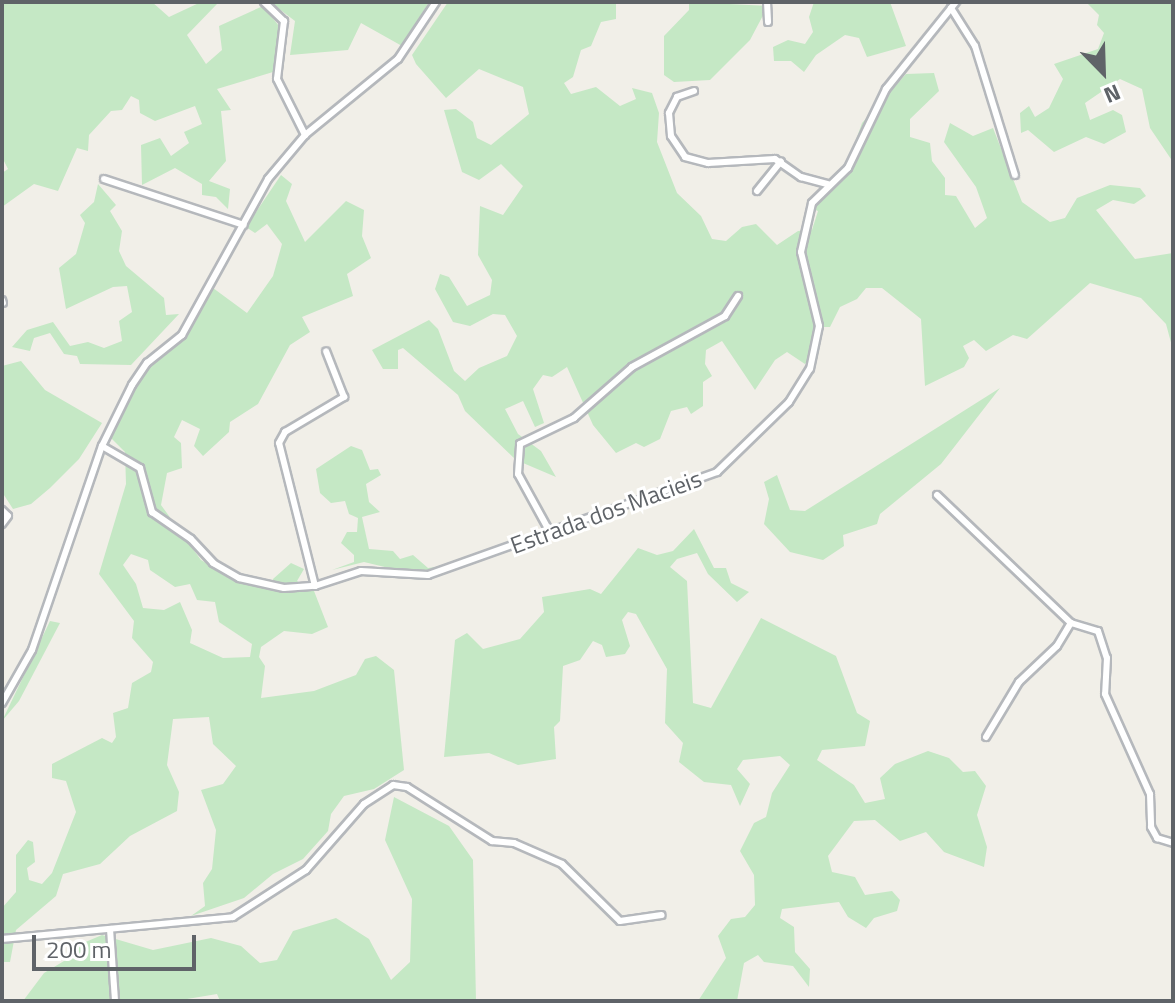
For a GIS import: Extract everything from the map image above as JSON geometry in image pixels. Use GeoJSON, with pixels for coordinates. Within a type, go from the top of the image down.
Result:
{"type":"FeatureCollection","features":[{"type":"Feature","properties":{"kind":"street"},"geometry":{"type":"LineString","coordinates":[[264,2],[284,21],[277,79],[305,135]]}},
{"type":"Feature","properties":{"kind":"street"},"geometry":{"type":"LineString","coordinates":[[2,703],[34,643],[102,446],[144,366],[182,335],[268,179],[305,135],[398,59],[436,2]]}},
{"type":"Feature","properties":{"kind":"street"},"geometry":{"type":"LineString","coordinates":[[767,2],[768,22]]}},
{"type":"Feature","properties":{"kind":"street"},"geometry":{"type":"LineString","coordinates":[[953,5],[975,46],[1015,175]]}},
{"type":"Feature","properties":{"kind":"street","name":"Estrada dos Macieis"},"geometry":{"type":"LineString","coordinates":[[102,446],[134,462],[144,475],[152,512],[191,539],[213,563],[258,584],[315,586],[361,571],[428,575],[551,534],[717,472],[789,402],[810,369],[819,336],[816,301],[801,241],[807,214],[828,184],[848,168],[880,98],[953,5]]}},
{"type":"Feature","properties":{"kind":"street"},"geometry":{"type":"LineString","coordinates":[[694,91],[677,97],[669,113],[671,136],[685,157],[708,163],[781,161],[801,177],[828,184]]}},
{"type":"Feature","properties":{"kind":"street"},"geometry":{"type":"LineString","coordinates":[[757,191],[781,161]]}},
{"type":"Feature","properties":{"kind":"street"},"geometry":{"type":"LineString","coordinates":[[104,179],[244,225]]}},
{"type":"Feature","properties":{"kind":"street"},"geometry":{"type":"LineString","coordinates":[[551,534],[518,474],[520,444],[574,418],[632,367],[725,316],[738,296]]}},
{"type":"Feature","properties":{"kind":"street"},"geometry":{"type":"LineString","coordinates":[[315,586],[280,438],[344,397],[326,351]]}},
{"type":"Feature","properties":{"kind":"street"},"geometry":{"type":"LineString","coordinates":[[937,495],[1071,623],[1090,626],[1102,639],[1107,700],[1150,794],[1153,834],[1173,843]]}},
{"type":"Feature","properties":{"kind":"street"},"geometry":{"type":"LineString","coordinates":[[2,510],[8,516],[2,524]]}},
{"type":"Feature","properties":{"kind":"street"},"geometry":{"type":"LineString","coordinates":[[986,737],[1019,682],[1057,646],[1071,623]]}},
{"type":"Feature","properties":{"kind":"street"},"geometry":{"type":"LineString","coordinates":[[2,939],[110,929],[173,927],[233,917],[306,870],[364,804],[393,785],[412,790],[492,841],[514,843],[562,864],[620,921],[662,915]]}},
{"type":"Feature","properties":{"kind":"street"},"geometry":{"type":"LineString","coordinates":[[110,929],[115,1001]]}},
{"type":"Feature","properties":{"kind":"green space"},"geometry":{"type":"Polygon","coordinates":[[[2,2],[152,2],[169,17],[201,2],[226,2],[218,3],[187,35],[206,64],[222,50],[219,26],[263,6],[279,26],[273,72],[217,89],[231,110],[221,111],[226,161],[209,181],[230,189],[228,209],[216,197],[202,195],[202,184],[175,168],[142,185],[141,145],[160,138],[171,156],[189,143],[184,132],[202,124],[195,106],[155,121],[140,113],[139,100],[131,96],[122,110],[111,111],[89,135],[88,151],[77,148],[58,191],[34,184],[2,207],[2,173],[8,169],[2,157],[2,2]]]}},
{"type":"Feature","properties":{"kind":"green space"},"geometry":{"type":"Polygon","coordinates":[[[270,2],[429,2],[402,46],[361,23],[348,50],[290,55],[295,21],[270,2]]]}},
{"type":"Feature","properties":{"kind":"green space"},"geometry":{"type":"Polygon","coordinates":[[[448,2],[616,2],[616,19],[601,22],[591,46],[581,50],[573,77],[564,83],[571,94],[596,87],[620,106],[636,99],[632,88],[652,93],[659,113],[657,142],[677,193],[701,216],[712,239],[726,241],[742,227],[756,224],[777,245],[798,231],[812,230],[818,211],[808,207],[823,183],[846,168],[862,123],[906,74],[934,73],[939,91],[910,119],[910,137],[930,143],[932,161],[945,178],[945,195],[956,196],[975,228],[987,218],[976,187],[944,142],[950,123],[973,136],[993,128],[1022,202],[1050,222],[1065,218],[1077,198],[1110,185],[1140,188],[1146,196],[1134,204],[1113,200],[1096,210],[1135,259],[1173,253],[1173,350],[1166,324],[1141,298],[1090,283],[1027,339],[1013,335],[986,351],[974,340],[963,346],[969,358],[964,367],[925,386],[921,319],[882,288],[866,288],[857,299],[840,307],[830,327],[821,327],[815,353],[805,364],[787,352],[775,360],[755,390],[722,341],[706,350],[705,364],[712,376],[703,382],[703,406],[691,414],[687,407],[671,411],[660,439],[644,447],[636,443],[616,453],[593,425],[567,367],[552,377],[543,375],[533,389],[544,423],[535,427],[523,401],[505,409],[518,434],[541,451],[556,477],[516,460],[465,411],[458,395],[403,348],[398,350],[398,369],[383,369],[372,350],[429,320],[438,329],[454,371],[465,381],[479,368],[507,356],[517,336],[505,315],[493,314],[470,326],[453,322],[435,289],[440,274],[449,277],[467,306],[490,295],[492,280],[478,255],[480,206],[503,215],[523,186],[501,164],[479,180],[462,172],[444,110],[456,109],[473,122],[477,138],[491,145],[529,114],[523,87],[479,69],[446,98],[416,64],[412,55],[448,2]]]}},
{"type":"Feature","properties":{"kind":"green space"},"geometry":{"type":"Polygon","coordinates":[[[689,2],[768,6],[750,40],[710,80],[674,82],[664,75],[664,36],[689,10],[689,2]]]}},
{"type":"Feature","properties":{"kind":"green space"},"geometry":{"type":"Polygon","coordinates":[[[814,2],[890,2],[906,46],[867,57],[859,38],[845,35],[816,55],[804,72],[791,61],[774,61],[773,47],[788,40],[805,44],[813,32],[809,17],[814,2]]]}},
{"type":"Feature","properties":{"kind":"green space"},"geometry":{"type":"Polygon","coordinates":[[[1086,2],[1173,2],[1173,162],[1150,128],[1142,89],[1120,79],[1085,103],[1090,120],[1113,110],[1122,115],[1126,132],[1104,144],[1086,137],[1054,152],[1028,130],[1021,133],[1020,113],[1029,106],[1035,117],[1049,108],[1063,79],[1054,64],[1098,49],[1104,33],[1097,25],[1099,15],[1086,2]]]}},
{"type":"Feature","properties":{"kind":"green space"},"geometry":{"type":"Polygon","coordinates":[[[281,175],[292,184],[286,201],[305,242],[346,201],[364,210],[362,236],[371,258],[347,274],[353,296],[302,317],[310,332],[290,345],[258,404],[230,422],[229,432],[203,456],[194,446],[200,429],[182,420],[174,437],[181,443],[182,468],[167,473],[161,505],[201,560],[239,582],[274,591],[273,579],[291,563],[304,569],[297,581],[314,591],[328,627],[312,634],[284,631],[261,647],[259,657],[265,666],[261,698],[314,691],[356,675],[365,659],[376,656],[394,670],[404,770],[374,789],[344,796],[331,814],[328,831],[303,859],[273,874],[244,898],[191,916],[205,906],[203,883],[212,869],[216,830],[201,790],[223,784],[236,766],[213,744],[209,717],[173,719],[167,765],[179,792],[177,811],[130,836],[100,864],[63,874],[56,896],[16,930],[10,962],[2,962],[2,908],[16,892],[16,855],[28,840],[33,842],[35,862],[27,868],[29,880],[42,884],[52,873],[76,812],[66,781],[52,778],[52,764],[102,738],[112,743],[116,737],[113,713],[128,708],[132,683],[151,672],[153,662],[132,638],[134,621],[99,574],[126,484],[125,452],[109,436],[146,365],[179,343],[213,288],[247,313],[273,276],[282,244],[267,224],[255,233],[246,227],[281,175]],[[131,554],[123,565],[136,584],[143,608],[164,610],[180,602],[192,630],[190,643],[223,658],[250,657],[252,644],[219,622],[215,602],[197,600],[190,584],[175,587],[150,570],[148,560],[131,554]]]}},
{"type":"Feature","properties":{"kind":"green space"},"geometry":{"type":"Polygon","coordinates":[[[98,184],[116,205],[110,211],[122,231],[119,251],[126,266],[164,298],[166,315],[179,314],[131,365],[80,364],[77,356],[64,354],[50,333],[34,338],[30,351],[12,347],[27,330],[53,322],[70,346],[88,342],[104,348],[122,341],[119,321],[132,312],[127,286],[113,287],[66,309],[59,268],[76,254],[85,223],[80,215],[94,202],[98,184]]]}},
{"type":"Feature","properties":{"kind":"green space"},"geometry":{"type":"Polygon","coordinates":[[[21,361],[45,390],[102,423],[79,459],[50,488],[31,504],[13,509],[2,492],[2,366],[21,361]]]}},
{"type":"Feature","properties":{"kind":"green space"},"geometry":{"type":"Polygon","coordinates":[[[1000,388],[941,464],[880,514],[877,524],[843,535],[844,546],[823,560],[790,552],[764,524],[769,499],[764,482],[777,475],[790,510],[805,511],[1000,388]]]}},
{"type":"Feature","properties":{"kind":"green space"},"geometry":{"type":"Polygon","coordinates":[[[351,446],[362,450],[370,470],[378,469],[381,475],[366,484],[369,502],[380,512],[362,517],[369,549],[393,551],[400,559],[413,555],[428,568],[442,566],[414,574],[364,562],[332,570],[354,562],[354,555],[341,543],[347,532],[357,532],[358,518],[349,514],[345,501],[331,503],[320,493],[316,469],[351,446]]]}},
{"type":"Feature","properties":{"kind":"green space"},"geometry":{"type":"Polygon","coordinates":[[[694,529],[714,568],[726,568],[731,583],[749,592],[737,602],[708,574],[697,553],[677,559],[670,567],[687,581],[693,703],[711,708],[761,618],[836,656],[857,713],[870,721],[865,746],[822,750],[817,760],[854,785],[865,803],[885,799],[880,778],[895,764],[928,751],[949,758],[963,772],[975,771],[986,786],[977,815],[987,847],[984,867],[944,852],[926,832],[900,841],[875,820],[854,821],[828,856],[832,872],[855,877],[865,895],[892,891],[900,900],[897,911],[874,918],[866,928],[848,917],[839,902],[782,909],[780,918],[794,927],[795,952],[810,969],[809,987],[793,966],[764,962],[758,955],[744,963],[737,1001],[698,1001],[726,958],[718,936],[731,919],[745,917],[755,905],[754,875],[740,851],[754,823],[766,817],[772,793],[790,765],[780,756],[743,760],[737,769],[750,784],[740,806],[731,785],[704,782],[679,762],[683,743],[665,723],[667,669],[636,614],[628,612],[622,620],[630,646],[625,654],[606,657],[602,645],[593,641],[580,660],[563,666],[560,721],[554,727],[556,759],[518,765],[489,753],[444,757],[455,640],[467,633],[483,649],[520,639],[544,612],[542,597],[590,589],[601,594],[638,548],[657,555],[673,551],[694,529]]]}},
{"type":"Feature","properties":{"kind":"green space"},"geometry":{"type":"Polygon","coordinates":[[[50,621],[60,623],[19,701],[2,721],[50,621]]]}},
{"type":"Feature","properties":{"kind":"green space"},"geometry":{"type":"Polygon","coordinates":[[[394,797],[449,826],[473,860],[476,1001],[220,1001],[217,994],[175,1001],[23,1001],[44,973],[69,958],[69,949],[102,935],[153,950],[211,938],[241,946],[260,963],[277,960],[293,931],[336,918],[369,939],[391,980],[410,962],[412,899],[385,840],[394,797]]]}}]}
